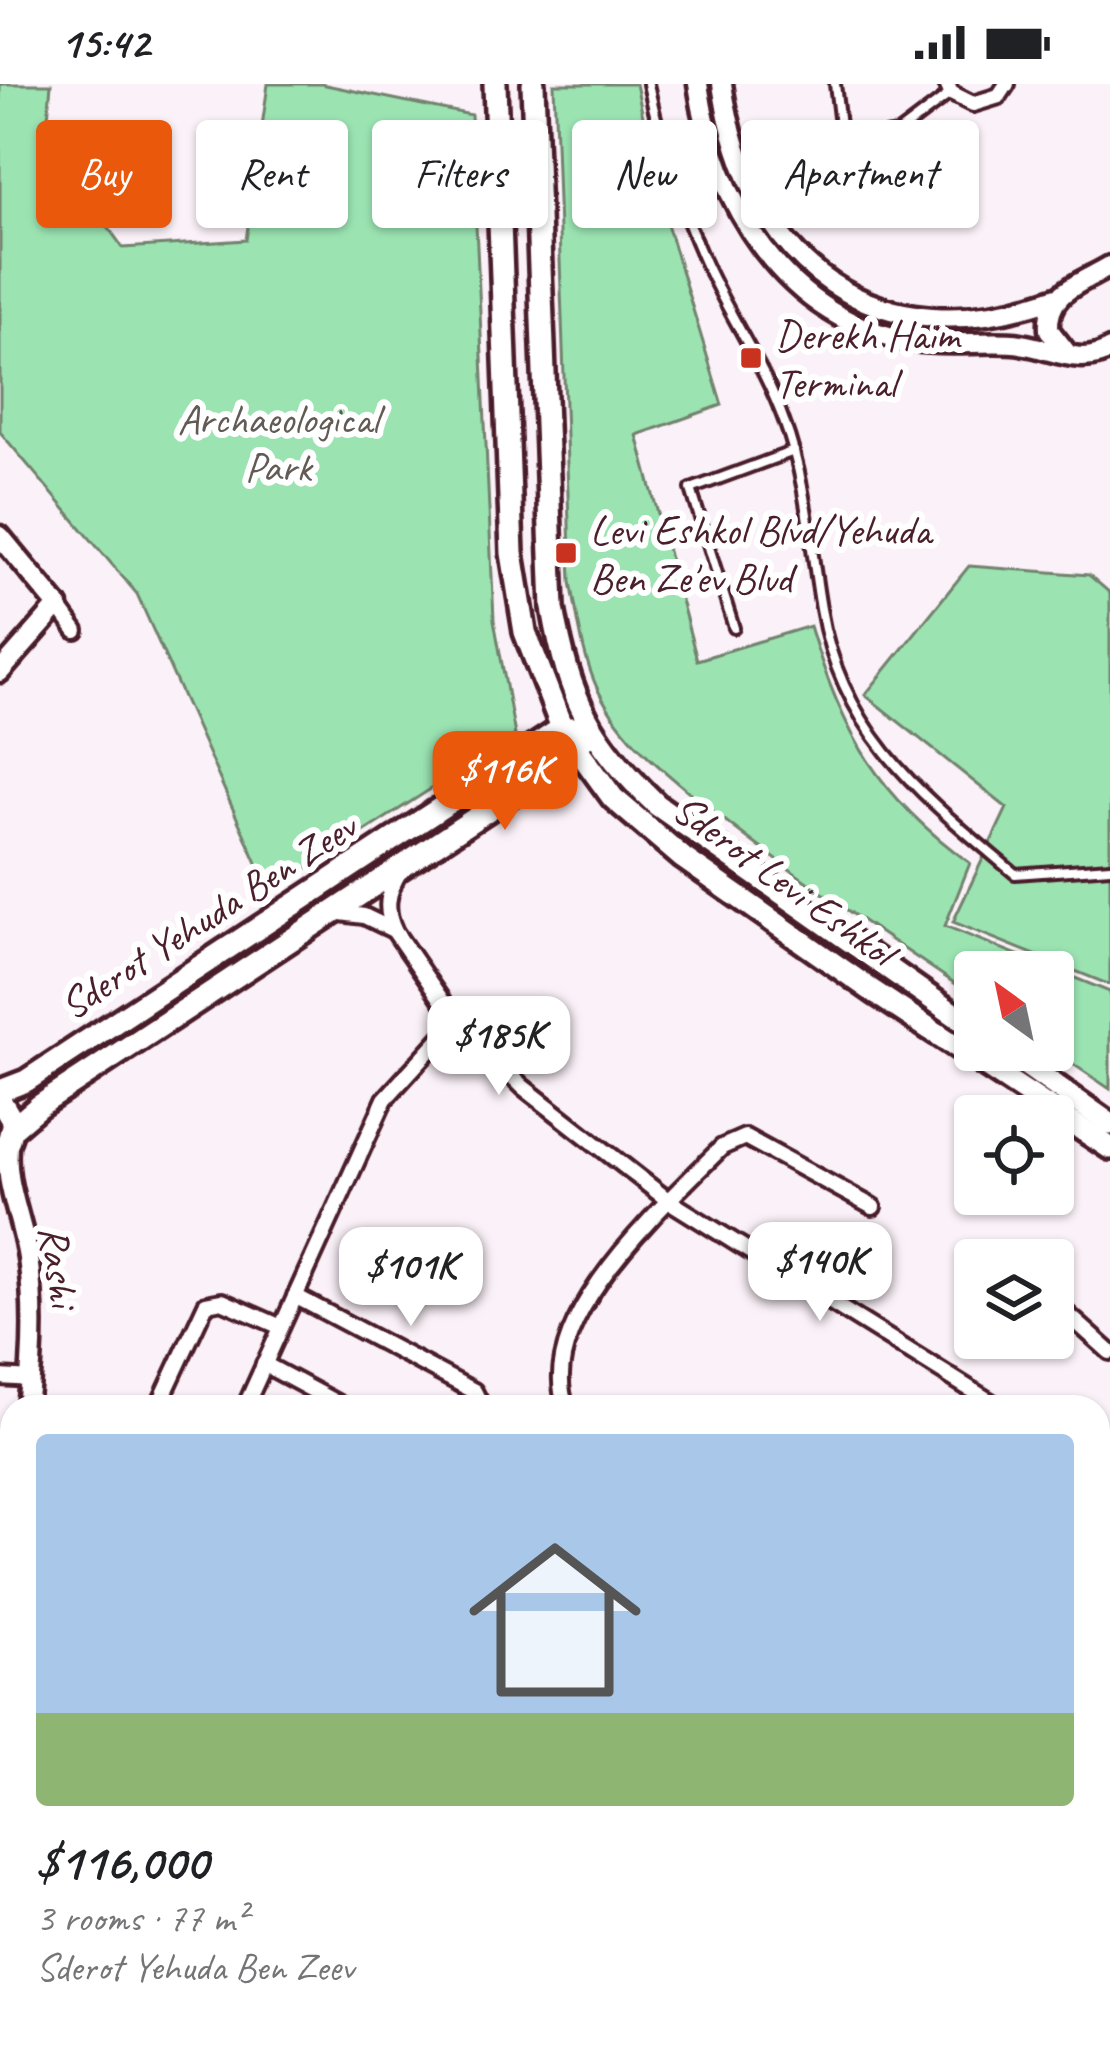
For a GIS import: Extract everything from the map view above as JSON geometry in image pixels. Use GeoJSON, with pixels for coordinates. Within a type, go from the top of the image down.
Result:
{"type":"FeatureCollection","features":[{"type":"Feature","properties":{"kind":"main road","name":"Sderot Levi Eshkol"},"geometry":{"type":"LineString","coordinates":[[495,84],[513,566],[525,632],[562,728],[613,798],[683,858],[1110,1148]]}},
{"type":"Feature","properties":{"kind":"main road","name":"Sderot Levi Eshkol"},"geometry":{"type":"LineString","coordinates":[[533,84],[553,608],[567,674],[590,728],[612,759],[657,805],[954,1014]]}},
{"type":"Feature","properties":{"kind":"main road"},"geometry":{"type":"LineString","coordinates":[[562,728],[590,728]]}},
{"type":"Feature","properties":{"kind":"main road","name":"Sderot Yehuda Ben Zeev"},"geometry":{"type":"LineString","coordinates":[[0,1095],[562,728]]}},
{"type":"Feature","properties":{"kind":"main road","name":"Sderot Yehuda Ben Zeev"},"geometry":{"type":"LineString","coordinates":[[7,1140],[39,1106],[576,752],[590,728]]}},
{"type":"Feature","properties":{"kind":"main road"},"geometry":{"type":"LineString","coordinates":[[1035,1071],[1110,1124]]}},
{"type":"Feature","properties":{"kind":"main road"},"geometry":{"type":"LineString","coordinates":[[0,1095],[11,1115],[7,1140]]}},
{"type":"Feature","properties":{"kind":"street"},"geometry":{"type":"LineString","coordinates":[[698,84],[711,149],[738,214],[778,268],[830,310],[881,333],[945,344],[1023,344],[1094,358],[1110,349]]}},
{"type":"Feature","properties":{"kind":"street"},"geometry":{"type":"LineString","coordinates":[[722,84],[734,143],[759,203],[794,251],[843,290],[888,310],[945,320],[1013,311],[1057,296],[1110,266]]}},
{"type":"Feature","properties":{"kind":"street"},"geometry":{"type":"LineString","coordinates":[[949,89],[973,104],[998,96],[1007,84]]}},
{"type":"Feature","properties":{"kind":"street"},"geometry":{"type":"LineString","coordinates":[[1078,284],[1110,293]]}},
{"type":"Feature","properties":{"kind":"street"},"geometry":{"type":"LineString","coordinates":[[1057,296],[1048,318],[1049,330],[1060,350],[1071,356]]}},
{"type":"Feature","properties":{"kind":"street"},"geometry":{"type":"LineString","coordinates":[[0,536],[76,631]]}},
{"type":"Feature","properties":{"kind":"street"},"geometry":{"type":"LineString","coordinates":[[0,672],[58,606]]}},
{"type":"Feature","properties":{"kind":"street"},"geometry":{"type":"LineString","coordinates":[[402,866],[388,896],[395,932],[456,1021],[523,1087],[669,1201],[980,1395]]}},
{"type":"Feature","properties":{"kind":"street"},"geometry":{"type":"LineString","coordinates":[[333,912],[364,916],[395,932]]}},
{"type":"Feature","properties":{"kind":"street"},"geometry":{"type":"LineString","coordinates":[[250,1395],[385,1099],[456,1021]]}},
{"type":"Feature","properties":{"kind":"street"},"geometry":{"type":"LineString","coordinates":[[564,1395],[561,1375],[566,1345],[596,1283],[722,1147],[745,1137],[873,1207]]}},
{"type":"Feature","properties":{"kind":"street","name":"Rashi"},"geometry":{"type":"LineString","coordinates":[[7,1140],[6,1169],[31,1283],[29,1395]]}},
{"type":"Feature","properties":{"kind":"street","name":"Rashi"},"geometry":{"type":"LineString","coordinates":[[0,1184],[15,1207]]}},
{"type":"Feature","properties":{"kind":"street"},"geometry":{"type":"LineString","coordinates":[[296,1296],[476,1395]]}},
{"type":"Feature","properties":{"kind":"street"},"geometry":{"type":"LineString","coordinates":[[164,1395],[206,1304],[221,1301],[281,1328]]}},
{"type":"Feature","properties":{"kind":"street"},"geometry":{"type":"LineString","coordinates":[[1074,1320],[1110,1352]]}},
{"type":"Feature","properties":{"kind":"street"},"geometry":{"type":"LineString","coordinates":[[264,1364],[322,1395]]}},
{"type":"Feature","properties":{"kind":"street"},"geometry":{"type":"LineString","coordinates":[[0,1377],[31,1379]]}},
{"type":"Feature","properties":{"kind":"lane"},"geometry":{"type":"LineString","coordinates":[[648,84],[674,186],[702,257],[773,395],[794,451],[834,665],[873,739],[913,788],[1015,874],[1110,867]]}},
{"type":"Feature","properties":{"kind":"lane"},"geometry":{"type":"LineString","coordinates":[[835,84],[842,142],[898,133],[949,89]]}},
{"type":"Feature","properties":{"kind":"lane"},"geometry":{"type":"LineString","coordinates":[[734,628],[691,489],[794,451]]}},
{"type":"Feature","properties":{"kind":"green space","name":"Archaeological Park"},"geometry":{"type":"Polygon","coordinates":[[[0,84],[51,84],[48,120],[36,120],[36,228],[109,228],[123,248],[246,240],[248,228],[348,228],[348,120],[263,120],[268,84],[321,84],[471,115],[471,120],[372,120],[372,228],[476,228],[494,620],[515,735],[270,892],[137,594],[0,432],[0,84]]]}},
{"type":"Feature","properties":{"kind":"green space"},"geometry":{"type":"Polygon","coordinates":[[[554,84],[636,84],[644,120],[572,120],[572,228],[668,228],[722,405],[637,435],[697,660],[810,626],[836,699],[868,760],[911,813],[970,863],[945,926],[1008,951],[954,951],[954,983],[813,886],[684,788],[621,727],[598,690],[584,650],[571,582],[554,84]]]}},
{"type":"Feature","properties":{"kind":"green space"},"geometry":{"type":"Polygon","coordinates":[[[969,566],[1089,575],[1110,593],[1110,985],[1074,971],[1074,951],[1025,951],[953,922],[1007,808],[865,695],[969,566]]]}},
{"type":"Feature","properties":{"kind":"green space"},"geometry":{"type":"Polygon","coordinates":[[[1074,978],[1110,992],[1110,1089],[1074,1065],[1074,978]]]}},
{"type":"Feature","properties":{"kind":"place","name":"Derekh Haim Terminal"},"geometry":{"type":"Point","coordinates":[751,358]}},
{"type":"Feature","properties":{"kind":"place","name":"Levi Eshkol Blvd/Yehuda Ben Ze'ev Blvd"},"geometry":{"type":"Point","coordinates":[566,553]}}]}
